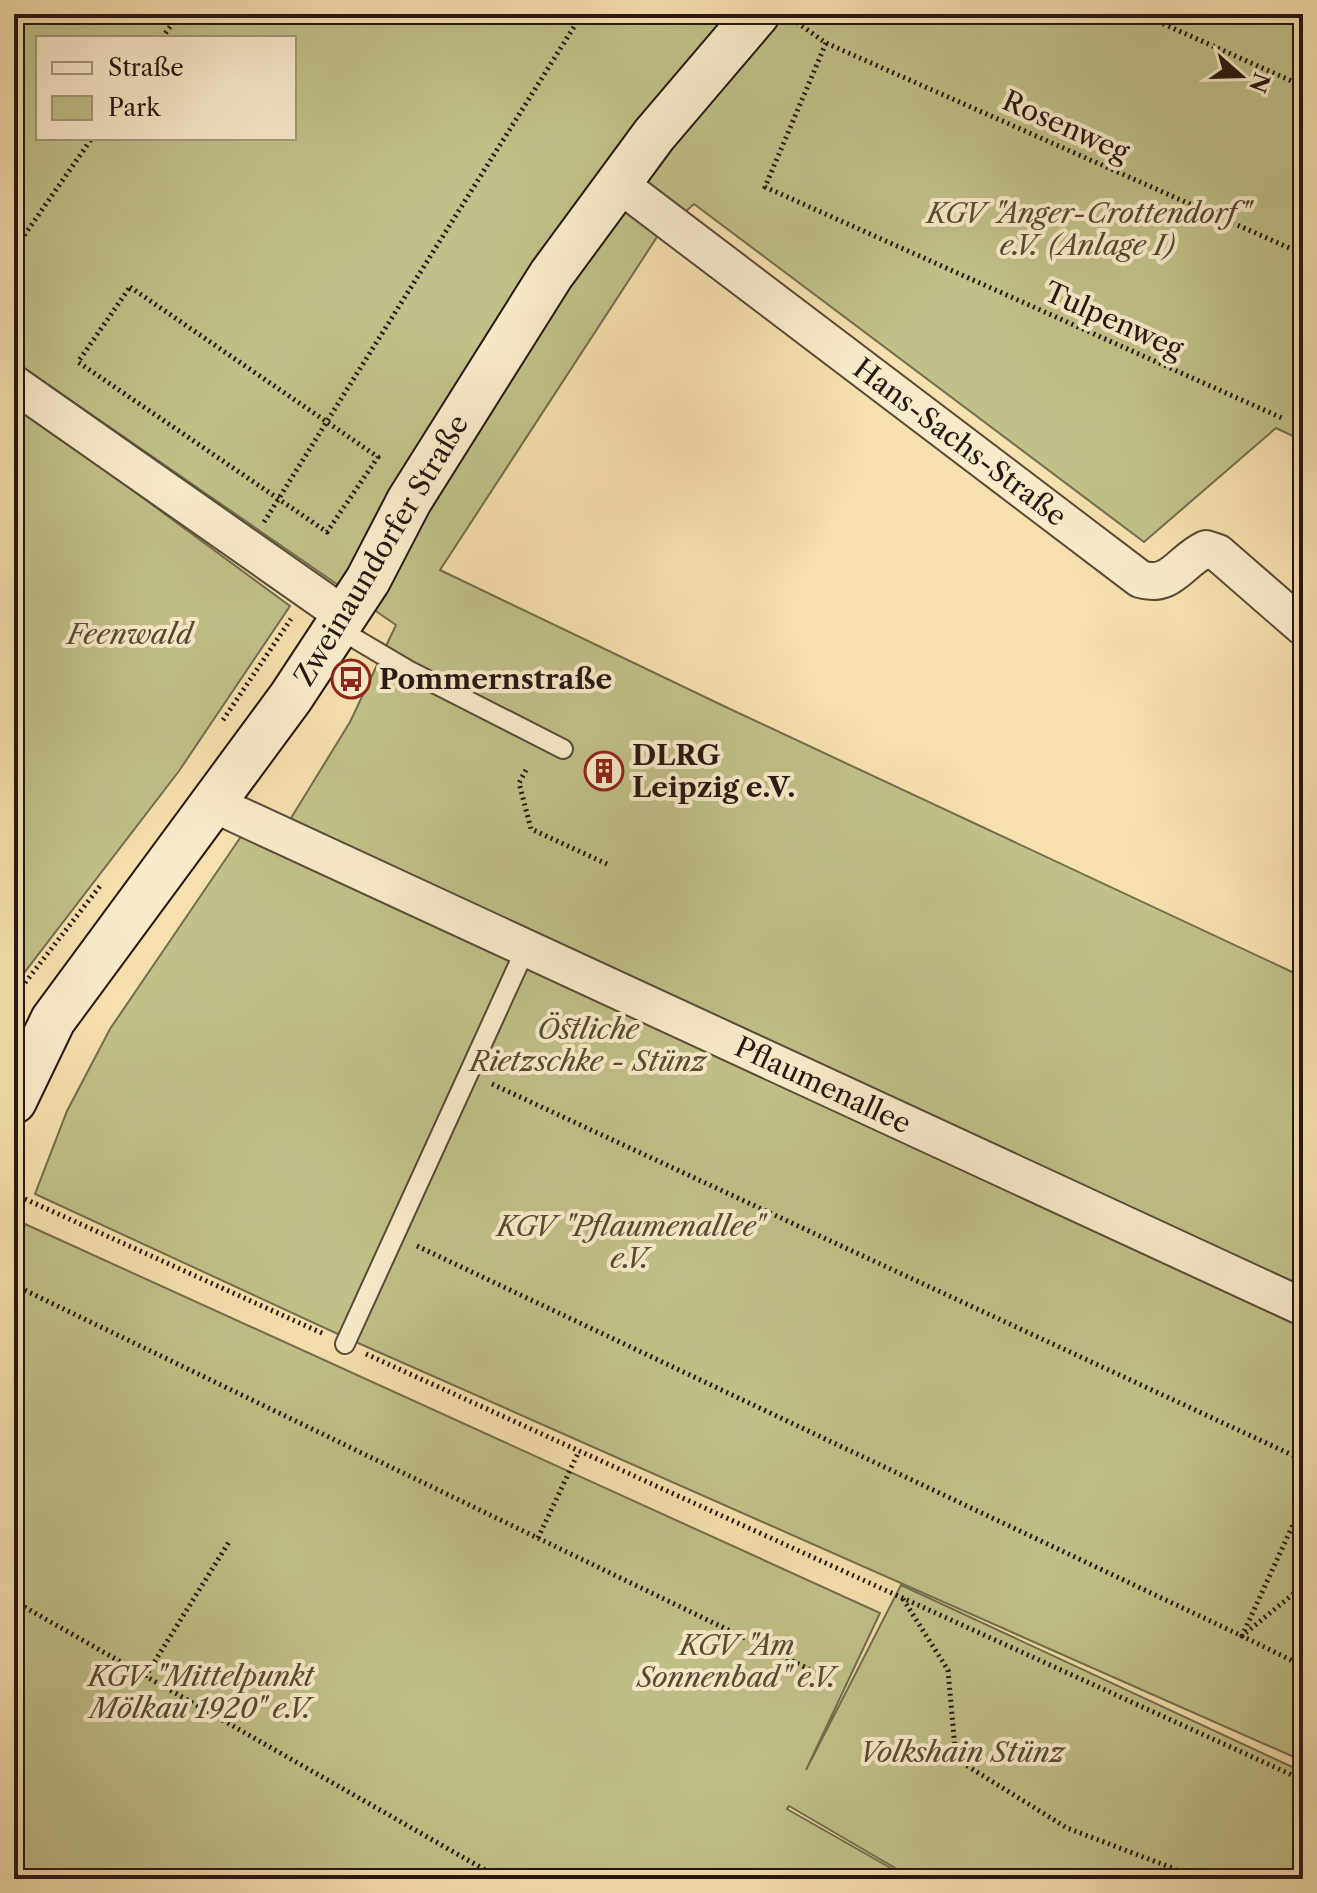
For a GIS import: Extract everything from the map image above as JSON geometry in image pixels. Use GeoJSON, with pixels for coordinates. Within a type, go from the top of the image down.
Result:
{"type":"FeatureCollection","features":[{"type":"Feature","properties":{"kind":"street","name":"Zweinaundorfer Straße"},"geometry":{"type":"LineString","coordinates":[[15,1094],[53,1020],[291,697],[341,622],[368,580],[409,501],[551,275],[654,135],[757,14]]}},
{"type":"Feature","properties":{"kind":"street","name":"Hans-Sachs-Straße"},"geometry":{"type":"LineString","coordinates":[[618,183],[1140,579],[1153,583],[1166,580],[1195,554],[1206,549],[1218,553],[1303,627]]}},
{"type":"Feature","properties":{"kind":"street"},"geometry":{"type":"LineString","coordinates":[[14,384],[309,592],[341,622]]}},
{"type":"Feature","properties":{"kind":"street","name":"Pflaumenallee"},"geometry":{"type":"LineString","coordinates":[[212,803],[1303,1307]]}},
{"type":"Feature","properties":{"kind":"lane"},"geometry":{"type":"LineString","coordinates":[[341,622],[408,670],[563,749]]}},
{"type":"Feature","properties":{"kind":"lane"},"geometry":{"type":"LineString","coordinates":[[345,1344],[526,948]]}},
{"type":"Feature","properties":{"kind":"path"},"geometry":{"type":"LineString","coordinates":[[163,36],[179,14]]}},
{"type":"Feature","properties":{"kind":"path"},"geometry":{"type":"LineString","coordinates":[[247,549],[582,14]]}},
{"type":"Feature","properties":{"kind":"path","name":"Rosenweg"},"geometry":{"type":"LineString","coordinates":[[786,14],[826,43],[1303,254]]}},
{"type":"Feature","properties":{"kind":"path"},"geometry":{"type":"LineString","coordinates":[[1141,14],[1303,86]]}},
{"type":"Feature","properties":{"kind":"path","name":"Tulpenweg"},"geometry":{"type":"LineString","coordinates":[[826,43],[765,187],[1282,418]]}},
{"type":"Feature","properties":{"kind":"path"},"geometry":{"type":"LineString","coordinates":[[14,250],[91,140]]}},
{"type":"Feature","properties":{"kind":"path"},"geometry":{"type":"LineString","coordinates":[[130,287],[326,421],[378,457],[327,532],[78,362],[130,287]]}},
{"type":"Feature","properties":{"kind":"path"},"geometry":{"type":"LineString","coordinates":[[222,721],[309,592]]}},
{"type":"Feature","properties":{"kind":"path"},"geometry":{"type":"LineString","coordinates":[[526,770],[519,783],[531,829],[607,864]]}},
{"type":"Feature","properties":{"kind":"path"},"geometry":{"type":"LineString","coordinates":[[14,997],[101,885]]}},
{"type":"Feature","properties":{"kind":"path"},"geometry":{"type":"LineString","coordinates":[[469,1073],[1303,1460]]}},
{"type":"Feature","properties":{"kind":"path"},"geometry":{"type":"LineString","coordinates":[[14,1194],[302,1324]]}},
{"type":"Feature","properties":{"kind":"path"},"geometry":{"type":"LineString","coordinates":[[394,1236],[1303,1666]]}},
{"type":"Feature","properties":{"kind":"path"},"geometry":{"type":"LineString","coordinates":[[14,1285],[809,1669]]}},
{"type":"Feature","properties":{"kind":"path"},"geometry":{"type":"LineString","coordinates":[[411,1374],[1303,1780]]}},
{"type":"Feature","properties":{"kind":"path"},"geometry":{"type":"LineString","coordinates":[[538,1538],[579,1451]]}},
{"type":"Feature","properties":{"kind":"path"},"geometry":{"type":"LineString","coordinates":[[1242,1636],[1303,1503]]}},
{"type":"Feature","properties":{"kind":"path"},"geometry":{"type":"LineString","coordinates":[[145,1677],[229,1542]]}},
{"type":"Feature","properties":{"kind":"path"},"geometry":{"type":"LineString","coordinates":[[1242,1636],[1303,1586]]}},
{"type":"Feature","properties":{"kind":"path"},"geometry":{"type":"LineString","coordinates":[[903,1598],[948,1670],[956,1759],[1067,1828],[1175,1869],[1189,1879]]}},
{"type":"Feature","properties":{"kind":"path"},"geometry":{"type":"LineString","coordinates":[[14,1601],[501,1879]]}},
{"type":"Feature","properties":{"kind":"green space","name":"Östliche Rietzschke - Stünz"},"geometry":{"type":"Polygon","coordinates":[[[14,14],[1303,14],[1303,441],[1276,428],[1144,542],[694,204],[657,237],[440,570],[1303,977],[1303,1761],[340,1335],[35,1194],[67,1111],[110,1029],[242,835],[288,823],[350,722],[396,625],[14,361],[14,14]]]}},
{"type":"Feature","properties":{"kind":"green space","name":"Feenwald"},"geometry":{"type":"Polygon","coordinates":[[[14,403],[290,606],[179,771],[14,986],[14,403]]]}},
{"type":"Feature","properties":{"kind":"green space"},"geometry":{"type":"Polygon","coordinates":[[[25,1224],[880,1613],[806,1770],[901,1585],[1303,1772],[1303,1879],[914,1879],[789,1806],[787,1809],[910,1879],[14,1879],[14,1274],[25,1224]]]}},
{"type":"Feature","properties":{"kind":"place","name":"Pommernstraße"},"geometry":{"type":"Point","coordinates":[351,679]}},
{"type":"Feature","properties":{"kind":"place","name":"DLRG Leipzig e.V."},"geometry":{"type":"Point","coordinates":[604,771]}},
{"type":"Feature","properties":{"kind":"park label","name":"KGV \"Anger-Crottendorf\" e.V. (Anlage I)"},"geometry":{"type":"Point","coordinates":[1088,229]}},
{"type":"Feature","properties":{"kind":"park label","name":"KGV \"Pflaumenallee\" e.V."},"geometry":{"type":"Point","coordinates":[630,1242]}},
{"type":"Feature","properties":{"kind":"park label","name":"KGV \"Am Sonnenbad\" e.V."},"geometry":{"type":"Point","coordinates":[737,1661]}},
{"type":"Feature","properties":{"kind":"park label","name":"KGV \"Mittelpunkt Mölkau 1920\" e.V."},"geometry":{"type":"Point","coordinates":[201,1692]}},
{"type":"Feature","properties":{"kind":"park label","name":"Volkshain Stünz"},"geometry":{"type":"Point","coordinates":[962,1752]}}]}
